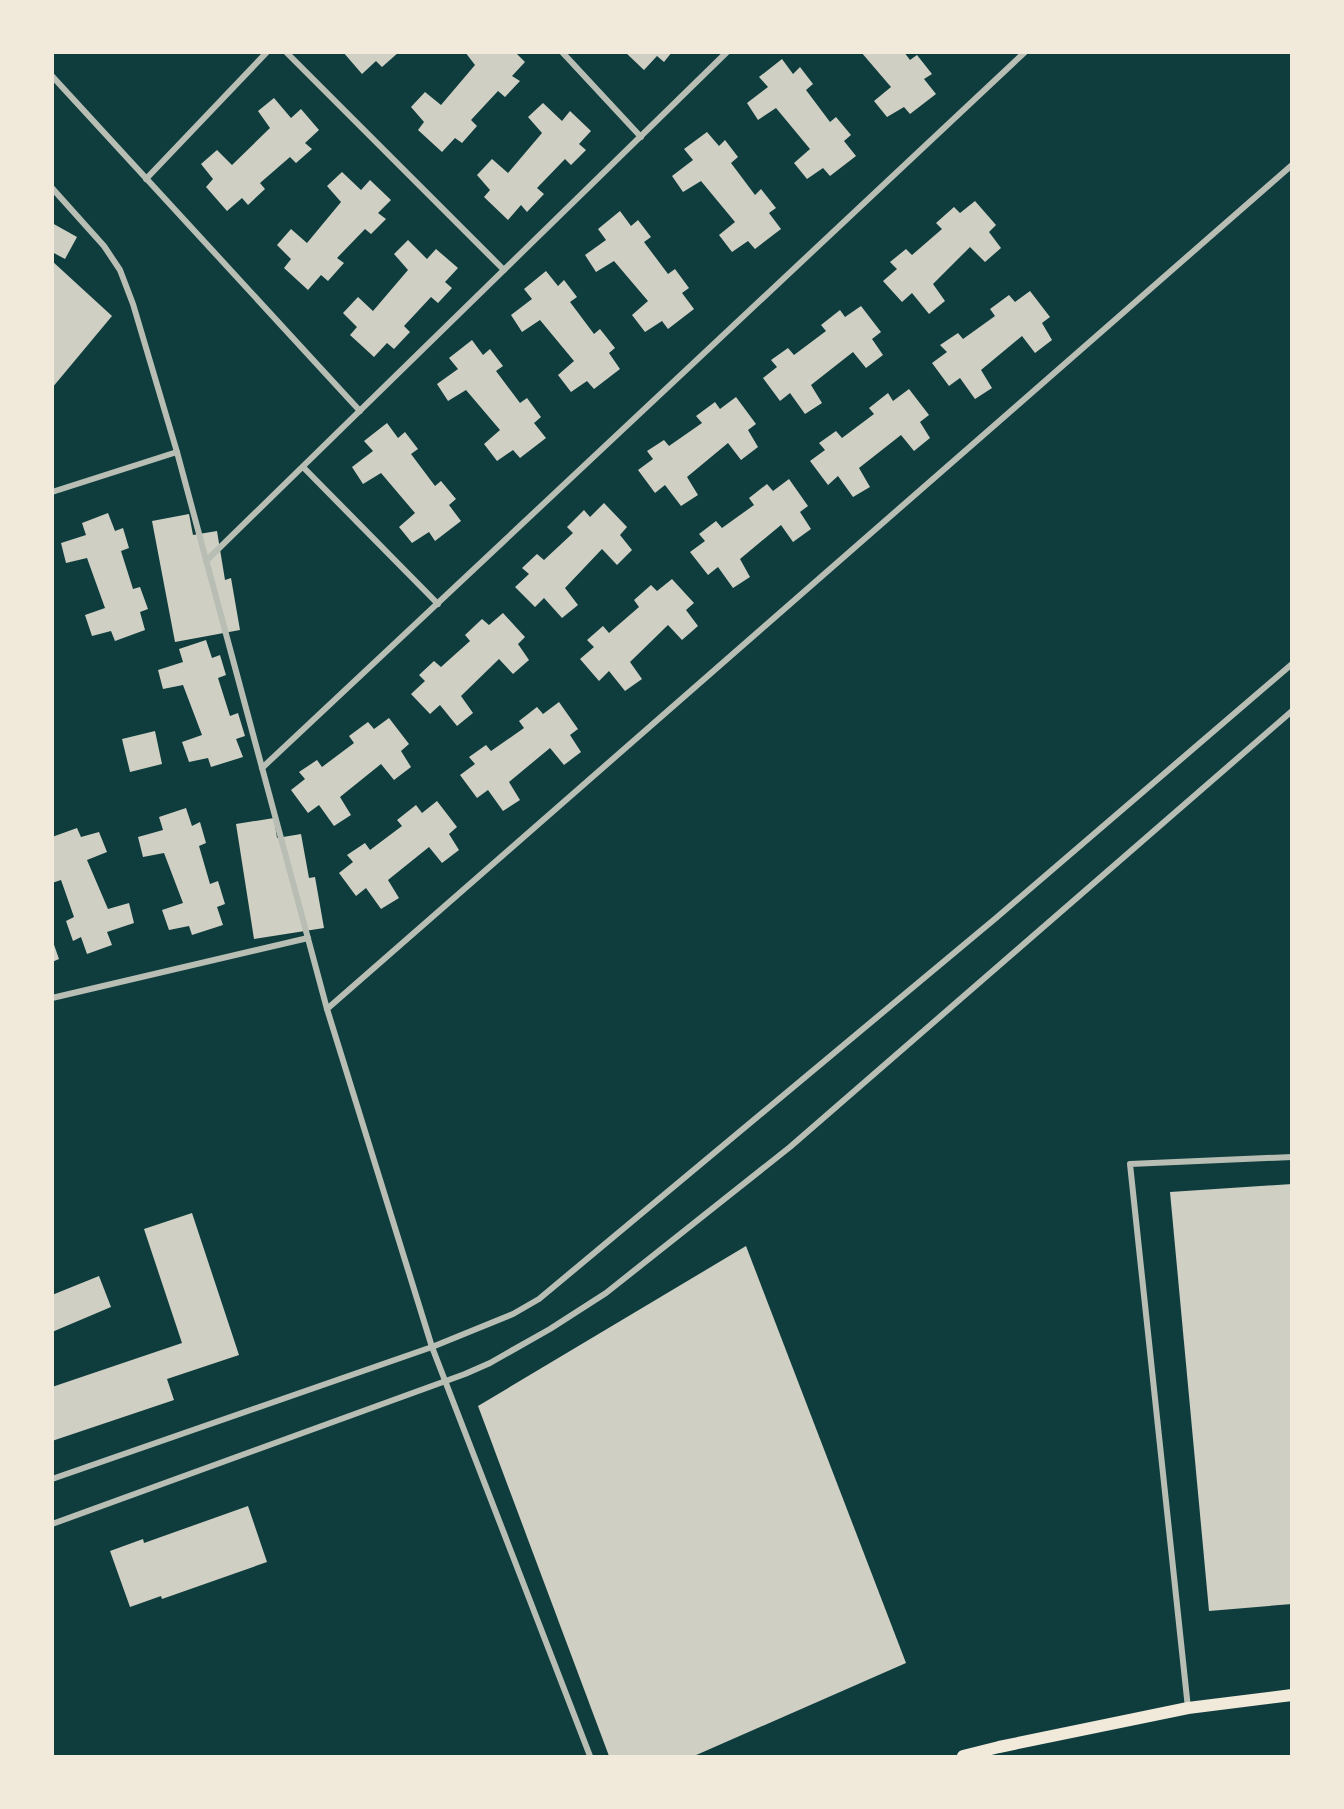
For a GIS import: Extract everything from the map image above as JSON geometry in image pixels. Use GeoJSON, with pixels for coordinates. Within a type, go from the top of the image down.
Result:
{"type":"FeatureCollection","features":[{"type":"Feature","properties":{"kind":"main road"},"geometry":{"type":"LineString","coordinates":[[963,1756],[1188,1708],[1292,1695]]}},
{"type":"Feature","properties":{"kind":"street"},"geometry":{"type":"LineString","coordinates":[[146,179],[267,52]]}},
{"type":"Feature","properties":{"kind":"street"},"geometry":{"type":"LineString","coordinates":[[286,52],[504,270]]}},
{"type":"Feature","properties":{"kind":"street"},"geometry":{"type":"LineString","coordinates":[[561,52],[641,137]]}},
{"type":"Feature","properties":{"kind":"street"},"geometry":{"type":"LineString","coordinates":[[207,561],[728,52]]}},
{"type":"Feature","properties":{"kind":"street"},"geometry":{"type":"LineString","coordinates":[[262,768],[1025,52]]}},
{"type":"Feature","properties":{"kind":"street"},"geometry":{"type":"LineString","coordinates":[[52,76],[360,411]]}},
{"type":"Feature","properties":{"kind":"street"},"geometry":{"type":"LineString","coordinates":[[327,1009],[1292,165]]}},
{"type":"Feature","properties":{"kind":"street"},"geometry":{"type":"LineString","coordinates":[[52,188],[104,246],[120,270],[133,304],[207,561],[327,1009],[432,1347],[590,1756]]}},
{"type":"Feature","properties":{"kind":"street"},"geometry":{"type":"LineString","coordinates":[[52,492],[177,452]]}},
{"type":"Feature","properties":{"kind":"street"},"geometry":{"type":"LineString","coordinates":[[303,467],[438,604]]}},
{"type":"Feature","properties":{"kind":"street"},"geometry":{"type":"LineString","coordinates":[[52,1479],[432,1347],[513,1314],[539,1299],[996,918],[1292,664]]}},
{"type":"Feature","properties":{"kind":"street"},"geometry":{"type":"LineString","coordinates":[[52,1524],[447,1381],[490,1363],[550,1329],[606,1293],[790,1147],[1292,711]]}},
{"type":"Feature","properties":{"kind":"street"},"geometry":{"type":"LineString","coordinates":[[52,998],[308,938]]}},
{"type":"Feature","properties":{"kind":"street"},"geometry":{"type":"LineString","coordinates":[[1188,1708],[1130,1164],[1292,1156]]}},
{"type":"Feature","properties":{"kind":"building"},"geometry":{"type":"Polygon","coordinates":[[[343,52],[399,52],[382,67],[376,61],[362,74],[343,52]]]}},
{"type":"Feature","properties":{"kind":"building"},"geometry":{"type":"Polygon","coordinates":[[[465,52],[515,52],[525,62],[512,76],[520,81],[505,97],[498,91],[471,120],[477,126],[462,143],[455,138],[442,152],[418,130],[424,122],[411,107],[425,92],[441,105],[475,65],[465,52]]]}},
{"type":"Feature","properties":{"kind":"building"},"geometry":{"type":"Polygon","coordinates":[[[625,52],[672,52],[664,62],[657,56],[644,70],[625,52]]]}},
{"type":"Feature","properties":{"kind":"building"},"geometry":{"type":"Polygon","coordinates":[[[861,52],[904,52],[910,60],[917,55],[932,74],[924,79],[936,94],[910,114],[904,107],[887,117],[874,101],[891,87],[861,52]]]}},
{"type":"Feature","properties":{"kind":"building"},"geometry":{"type":"Polygon","coordinates":[[[782,59],[793,74],[800,67],[813,84],[806,90],[830,122],[836,117],[851,135],[844,141],[856,156],[830,176],[823,168],[807,179],[794,163],[810,149],[776,108],[758,120],[747,103],[768,87],[759,77],[782,59]]]}},
{"type":"Feature","properties":{"kind":"building"},"geometry":{"type":"Polygon","coordinates":[[[274,98],[291,118],[301,109],[319,130],[305,143],[312,149],[296,163],[290,157],[260,183],[265,189],[248,205],[242,198],[227,211],[206,187],[213,179],[201,164],[217,150],[232,165],[270,128],[258,111],[274,98]]]}},
{"type":"Feature","properties":{"kind":"building"},"geometry":{"type":"Polygon","coordinates":[[[543,103],[562,121],[570,111],[591,131],[579,144],[586,150],[571,165],[565,159],[537,188],[544,194],[527,212],[521,205],[508,220],[484,197],[490,190],[477,175],[492,159],[508,173],[542,133],[528,117],[543,103]]]}},
{"type":"Feature","properties":{"kind":"building"},"geometry":{"type":"Polygon","coordinates":[[[707,132],[719,146],[725,140],[738,157],[731,163],[755,195],[761,189],[776,208],[769,213],[781,229],[755,249],[748,241],[732,252],[719,235],[735,222],[701,181],[683,192],[672,176],[693,160],[684,149],[707,132]]]}},
{"type":"Feature","properties":{"kind":"building"},"geometry":{"type":"Polygon","coordinates":[[[342,172],[361,190],[370,180],[391,200],[378,213],[386,219],[371,234],[365,229],[337,258],[344,263],[328,281],[321,275],[308,290],[284,268],[291,259],[277,245],[291,229],[307,243],[341,202],[327,186],[342,172]]]}},
{"type":"Feature","properties":{"kind":"building"},"geometry":{"type":"Polygon","coordinates":[[[975,201],[996,225],[989,232],[1001,248],[985,262],[970,247],[933,284],[945,301],[929,314],[912,293],[902,302],[883,281],[897,269],[890,262],[906,249],[912,255],[942,229],[936,223],[954,207],[960,213],[975,201]]]}},
{"type":"Feature","properties":{"kind":"building"},"geometry":{"type":"Polygon","coordinates":[[[620,211],[631,226],[638,220],[651,237],[644,242],[668,274],[675,269],[689,288],[682,293],[694,309],[668,329],[662,321],[645,332],[632,315],[648,301],[614,261],[596,272],[585,255],[606,240],[598,229],[620,211]]]}},
{"type":"Feature","properties":{"kind":"building"},"geometry":{"type":"Polygon","coordinates":[[[52,223],[77,237],[65,259],[52,252],[52,223]]]}},
{"type":"Feature","properties":{"kind":"building"},"geometry":{"type":"Polygon","coordinates":[[[408,240],[427,259],[436,249],[458,268],[445,282],[452,288],[438,303],[431,297],[404,326],[410,332],[394,349],[387,343],[374,357],[350,335],[357,327],[343,313],[358,297],[373,311],[408,270],[394,254],[408,240]]]}},
{"type":"Feature","properties":{"kind":"building"},"geometry":{"type":"Polygon","coordinates":[[[52,261],[112,316],[52,388],[52,261]]]}},
{"type":"Feature","properties":{"kind":"building"},"geometry":{"type":"Polygon","coordinates":[[[546,271],[558,286],[564,280],[577,297],[570,302],[594,334],[600,329],[615,348],[609,353],[620,369],[594,389],[587,381],[571,392],[558,375],[574,361],[540,320],[522,332],[511,315],[532,299],[524,289],[546,271]]]}},
{"type":"Feature","properties":{"kind":"building"},"geometry":{"type":"Polygon","coordinates":[[[1030,291],[1050,317],[1042,323],[1052,340],[1035,353],[1022,336],[981,370],[992,388],[975,399],[960,378],[949,386],[932,363],[947,352],[940,345],[958,333],[963,339],[995,316],[990,309],[1009,295],[1015,302],[1030,291]]]}},
{"type":"Feature","properties":{"kind":"building"},"geometry":{"type":"Polygon","coordinates":[[[861,306],[881,332],[872,339],[883,355],[866,368],[853,352],[811,385],[822,403],[805,414],[790,393],[780,401],[763,378],[777,367],[771,360],[788,348],[794,355],[826,331],[821,325],[840,310],[845,317],[861,306]]]}},
{"type":"Feature","properties":{"kind":"building"},"geometry":{"type":"Polygon","coordinates":[[[472,340],[483,355],[490,349],[503,366],[496,371],[520,403],[527,398],[541,417],[534,423],[546,438],[520,458],[513,450],[497,461],[484,444],[500,430],[466,390],[448,401],[437,384],[458,369],[449,358],[472,340]]]}},
{"type":"Feature","properties":{"kind":"building"},"geometry":{"type":"Polygon","coordinates":[[[909,389],[929,415],[920,422],[930,438],[914,451],[901,435],[859,468],[870,487],[853,497],[838,476],[828,485],[810,461],[825,450],[819,443],[836,431],[842,438],[874,414],[869,408],[888,393],[893,401],[909,389]]]}},
{"type":"Feature","properties":{"kind":"building"},"geometry":{"type":"Polygon","coordinates":[[[736,397],[756,424],[748,430],[758,447],[741,460],[728,443],[687,477],[698,495],[681,506],[665,485],[655,493],[638,470],[653,459],[647,451],[664,440],[669,446],[702,423],[696,416],[715,402],[720,409],[736,397]]]}},
{"type":"Feature","properties":{"kind":"building"},"geometry":{"type":"Polygon","coordinates":[[[387,423],[398,438],[405,432],[418,449],[411,454],[435,486],[441,481],[456,499],[449,505],[461,521],[435,541],[429,532],[412,543],[399,527],[415,513],[381,473],[363,484],[352,467],[373,451],[364,441],[387,423]]]}},
{"type":"Feature","properties":{"kind":"building"},"geometry":{"type":"Polygon","coordinates":[[[789,479],[808,506],[800,512],[811,529],[793,542],[781,525],[740,559],[750,577],[733,588],[718,567],[708,575],[690,552],[705,541],[699,534],[716,521],[722,528],[754,505],[749,498],[767,484],[773,491],[789,479]]]}},
{"type":"Feature","properties":{"kind":"building"},"geometry":{"type":"Polygon","coordinates":[[[604,503],[627,527],[620,535],[632,550],[617,565],[602,549],[565,588],[578,605],[562,618],[544,598],[535,607],[515,587],[529,574],[522,568],[537,554],[544,560],[573,533],[567,527],[584,510],[590,517],[604,503]]]}},
{"type":"Feature","properties":{"kind":"building"},"geometry":{"type":"Polygon","coordinates":[[[108,513],[115,531],[123,528],[129,548],[121,551],[133,589],[140,587],[148,609],[140,612],[145,630],[115,641],[111,631],[92,636],[85,615],[105,608],[87,558],[66,563],[61,543],[86,535],[82,523],[108,513]]]}},
{"type":"Feature","properties":{"kind":"building"},"geometry":{"type":"Polygon","coordinates":[[[189,514],[193,535],[217,531],[225,580],[231,578],[240,630],[175,642],[152,521],[189,514]]]}},
{"type":"Feature","properties":{"kind":"building"},"geometry":{"type":"Polygon","coordinates":[[[672,579],[694,603],[686,610],[698,626],[682,640],[668,625],[630,662],[642,679],[625,691],[609,671],[599,681],[580,659],[594,647],[587,640],[603,626],[609,633],[639,607],[634,600],[651,585],[657,591],[672,579]]]}},
{"type":"Feature","properties":{"kind":"building"},"geometry":{"type":"Polygon","coordinates":[[[503,613],[525,637],[518,644],[529,660],[513,674],[499,659],[461,696],[473,713],[457,726],[440,705],[430,714],[411,694],[425,681],[419,675],[434,661],[441,667],[470,641],[465,635],[482,619],[489,625],[503,613]]]}},
{"type":"Feature","properties":{"kind":"building"},"geometry":{"type":"Polygon","coordinates":[[[206,640],[212,658],[220,655],[226,675],[218,678],[230,716],[238,713],[245,736],[236,739],[243,757],[211,767],[208,758],[189,762],[182,742],[202,735],[183,685],[163,689],[158,670],[183,662],[179,649],[206,640]]]}},
{"type":"Feature","properties":{"kind":"building"},"geometry":{"type":"Polygon","coordinates":[[[559,702],[578,729],[570,735],[581,752],[564,765],[550,748],[509,782],[520,800],[503,811],[488,790],[477,798],[460,775],[475,764],[469,757],[486,745],[491,751],[524,728],[519,721],[537,707],[543,714],[559,702]]]}},
{"type":"Feature","properties":{"kind":"building"},"geometry":{"type":"Polygon","coordinates":[[[389,718],[409,744],[401,751],[411,767],[394,780],[381,764],[340,797],[351,815],[334,826],[319,805],[308,813],[291,790],[305,779],[299,772],[317,760],[322,767],[354,743],[349,736],[368,722],[374,729],[389,718]]]}},
{"type":"Feature","properties":{"kind":"building"},"geometry":{"type":"Polygon","coordinates":[[[155,731],[162,764],[130,772],[122,739],[155,731]]]}},
{"type":"Feature","properties":{"kind":"building"},"geometry":{"type":"Polygon","coordinates":[[[437,801],[457,827],[449,834],[459,850],[442,863],[429,847],[388,880],[399,898],[381,909],[366,888],[356,896],[339,873],[353,862],[347,855],[365,843],[370,850],[402,826],[397,820],[416,805],[422,813],[437,801]]]}},
{"type":"Feature","properties":{"kind":"building"},"geometry":{"type":"Polygon","coordinates":[[[186,808],[192,826],[200,822],[206,843],[199,846],[210,884],[218,881],[225,904],[217,907],[223,925],[192,935],[189,926],[169,930],[162,910],[183,903],[164,853],[143,857],[138,837],[163,830],[159,817],[186,808]]]}},
{"type":"Feature","properties":{"kind":"building"},"geometry":{"type":"Polygon","coordinates":[[[274,818],[277,838],[301,834],[309,878],[315,877],[324,928],[254,939],[236,824],[274,818]]]}},
{"type":"Feature","properties":{"kind":"building"},"geometry":{"type":"Polygon","coordinates":[[[77,828],[81,837],[99,832],[107,852],[87,860],[108,909],[129,903],[134,923],[107,932],[112,945],[87,954],[81,937],[73,941],[66,921],[74,917],[61,880],[52,883],[52,837],[77,828]]]}},
{"type":"Feature","properties":{"kind":"building"},"geometry":{"type":"Polygon","coordinates":[[[52,939],[59,959],[52,962],[52,939]]]}},
{"type":"Feature","properties":{"kind":"building"},"geometry":{"type":"Polygon","coordinates":[[[1292,1184],[1292,1604],[1209,1611],[1170,1192],[1292,1184]]]}},
{"type":"Feature","properties":{"kind":"building"},"geometry":{"type":"Polygon","coordinates":[[[192,1213],[239,1355],[167,1379],[174,1400],[52,1441],[52,1387],[182,1343],[144,1229],[192,1213]]]}},
{"type":"Feature","properties":{"kind":"building"},"geometry":{"type":"Polygon","coordinates":[[[746,1246],[906,1663],[694,1756],[609,1756],[478,1406],[746,1246]]]}},
{"type":"Feature","properties":{"kind":"building"},"geometry":{"type":"Polygon","coordinates":[[[99,1276],[111,1307],[52,1332],[52,1295],[99,1276]]]}},
{"type":"Feature","properties":{"kind":"building"},"geometry":{"type":"Polygon","coordinates":[[[248,1506],[267,1562],[162,1599],[161,1596],[130,1607],[110,1551],[143,1539],[144,1543],[248,1506]]]}}]}
